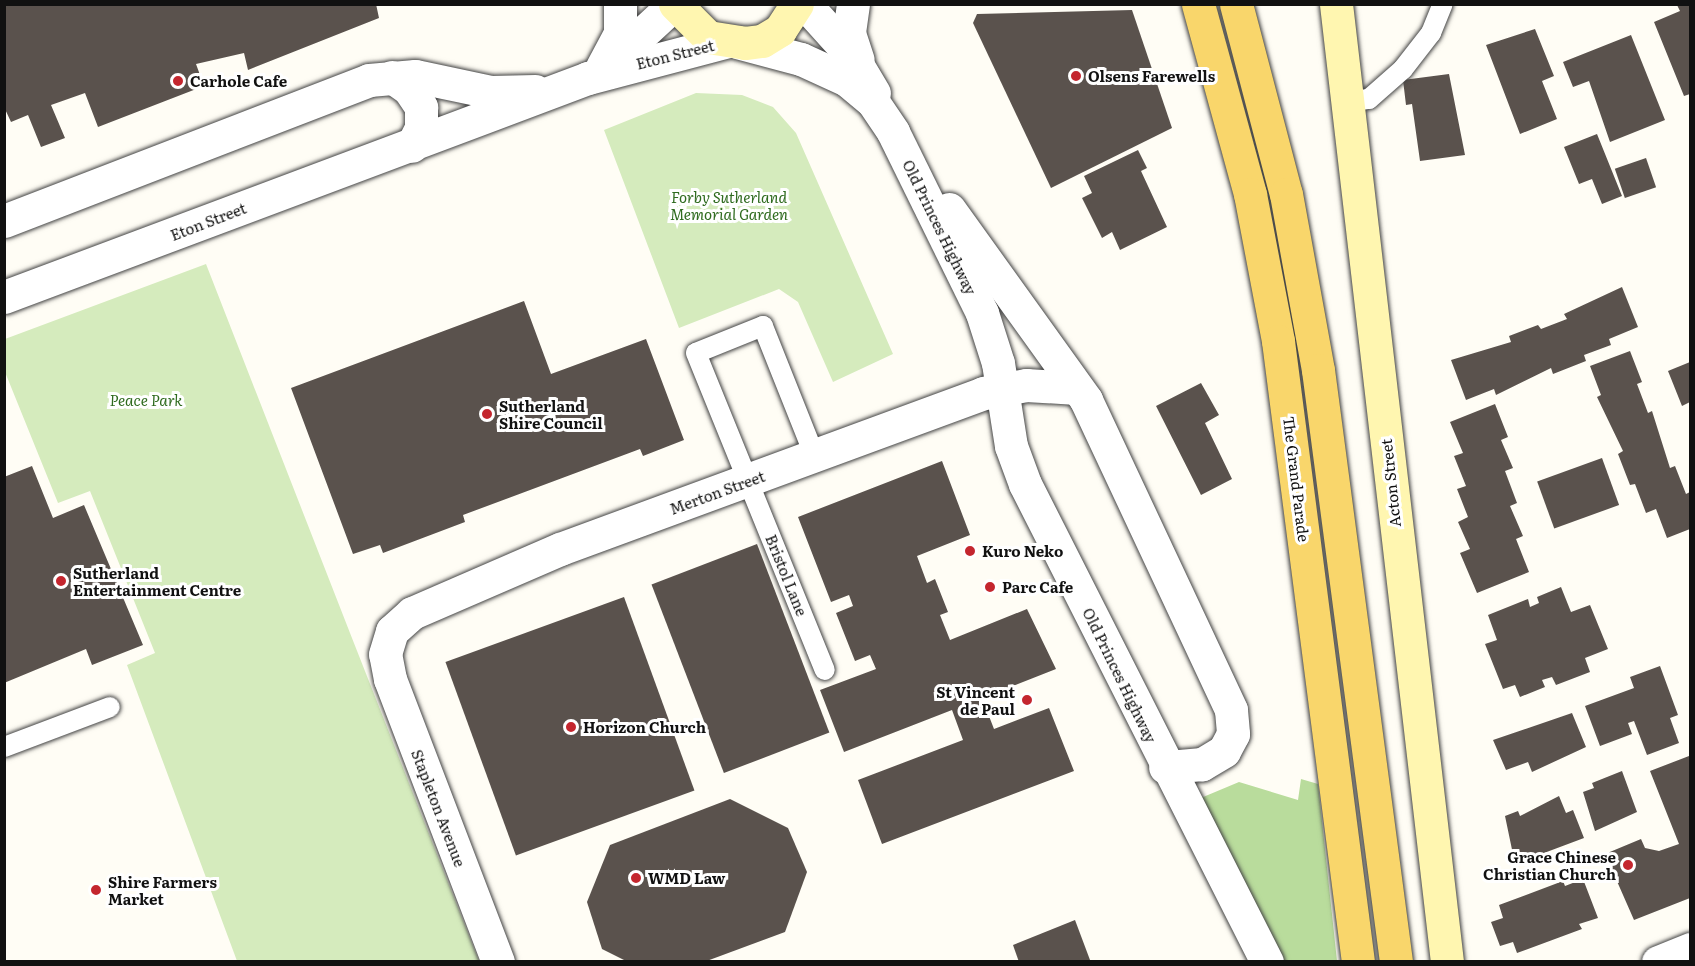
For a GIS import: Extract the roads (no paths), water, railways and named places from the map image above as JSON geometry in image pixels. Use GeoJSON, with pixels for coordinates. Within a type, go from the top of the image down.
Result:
{"type":"FeatureCollection","features":[{"type":"Feature","properties":{"kind":"main road"},"geometry":{"type":"LineString","coordinates":[[1239,12],[1286,194],[1318,370],[1396,962]]}},
{"type":"Feature","properties":{"kind":"main road","name":"The Grand Parade"},"geometry":{"type":"LineString","coordinates":[[1203,18],[1250,194],[1278,341],[1358,962]]}},
{"type":"Feature","properties":{"kind":"street","name":"Eton Street"},"geometry":{"type":"LineString","coordinates":[[583,80],[620,33],[620,4]]}},
{"type":"Feature","properties":{"kind":"street","name":"Eton Street"},"geometry":{"type":"LineString","coordinates":[[4,221],[349,87],[392,76],[434,78],[490,92],[583,80],[634,46],[674,4]]}},
{"type":"Feature","properties":{"kind":"street"},"geometry":{"type":"LineString","coordinates":[[674,4],[700,32],[732,42],[767,39],[788,21],[797,4]]}},
{"type":"Feature","properties":{"kind":"street","name":"Old Princes Highway"},"geometry":{"type":"LineString","coordinates":[[806,4],[868,81],[982,314],[1001,387],[1011,446],[1025,484],[1165,766],[1267,962]]}},
{"type":"Feature","properties":{"kind":"street"},"geometry":{"type":"LineString","coordinates":[[853,4],[849,33],[868,81]]}},
{"type":"Feature","properties":{"kind":"street","name":"Acton Street"},"geometry":{"type":"LineString","coordinates":[[1336,4],[1448,962]]}},
{"type":"Feature","properties":{"kind":"street","name":"Eton Street"},"geometry":{"type":"LineString","coordinates":[[4,297],[583,80],[732,42]]}},
{"type":"Feature","properties":{"kind":"street","name":"Old Princes Highway"},"geometry":{"type":"LineString","coordinates":[[732,42],[824,68],[860,90],[889,125]]}},
{"type":"Feature","properties":{"kind":"street"},"geometry":{"type":"LineString","coordinates":[[392,76],[409,88],[420,107],[421,128],[412,146]]}},
{"type":"Feature","properties":{"kind":"street"},"geometry":{"type":"LineString","coordinates":[[889,125],[1077,388],[1233,719],[1232,740],[1217,757],[1190,767],[1165,766]]}},
{"type":"Feature","properties":{"kind":"street","name":"Merton Street"},"geometry":{"type":"LineString","coordinates":[[385,654],[392,631],[412,613],[560,549],[1001,387],[1077,388]]}},
{"type":"Feature","properties":{"kind":"street","name":"Stapleton Avenue"},"geometry":{"type":"LineString","coordinates":[[385,654],[390,679],[498,962]]}},
{"type":"Feature","properties":{"kind":"street"},"geometry":{"type":"LineString","coordinates":[[1658,962],[1690,949]]}},
{"type":"Feature","properties":{"kind":"lane"},"geometry":{"type":"LineString","coordinates":[[1347,102],[1369,99],[1403,69],[1431,33],[1443,4]]}},
{"type":"Feature","properties":{"kind":"lane","name":"Bristol Lane"},"geometry":{"type":"LineString","coordinates":[[815,457],[762,326],[696,353],[825,670]]}},
{"type":"Feature","properties":{"kind":"lane"},"geometry":{"type":"LineString","coordinates":[[4,747],[110,707]]}},
{"type":"Feature","properties":{"kind":"place","name":"Olsens Farewells"},"geometry":{"type":"Point","coordinates":[1076,76]}},
{"type":"Feature","properties":{"kind":"place","name":"Carhole Cafe"},"geometry":{"type":"Point","coordinates":[178,81]}},
{"type":"Feature","properties":{"kind":"place","name":"Sutherland Shire Council"},"geometry":{"type":"Point","coordinates":[487,414]}},
{"type":"Feature","properties":{"kind":"place","name":"Kuro Neko"},"geometry":{"type":"Point","coordinates":[970,551]}},
{"type":"Feature","properties":{"kind":"place","name":"Sutherland Entertainment Centre"},"geometry":{"type":"Point","coordinates":[61,581]}},
{"type":"Feature","properties":{"kind":"place","name":"Parc Cafe"},"geometry":{"type":"Point","coordinates":[990,587]}},
{"type":"Feature","properties":{"kind":"place","name":"St Vincent de Paul"},"geometry":{"type":"Point","coordinates":[1027,700]}},
{"type":"Feature","properties":{"kind":"place","name":"Horizon Church"},"geometry":{"type":"Point","coordinates":[571,727]}},
{"type":"Feature","properties":{"kind":"place","name":"Grace Chinese Christian Church"},"geometry":{"type":"Point","coordinates":[1628,865]}},
{"type":"Feature","properties":{"kind":"place","name":"WMD Law"},"geometry":{"type":"Point","coordinates":[636,878]}},
{"type":"Feature","properties":{"kind":"place","name":"Shire Farmers Market"},"geometry":{"type":"Point","coordinates":[96,890]}},
{"type":"Feature","properties":{"kind":"park label","name":"Forby Sutherland Memorial Garden"},"geometry":{"type":"Point","coordinates":[729,204]}},
{"type":"Feature","properties":{"kind":"park label","name":"Peace Park"},"geometry":{"type":"Point","coordinates":[146,400]}}]}
